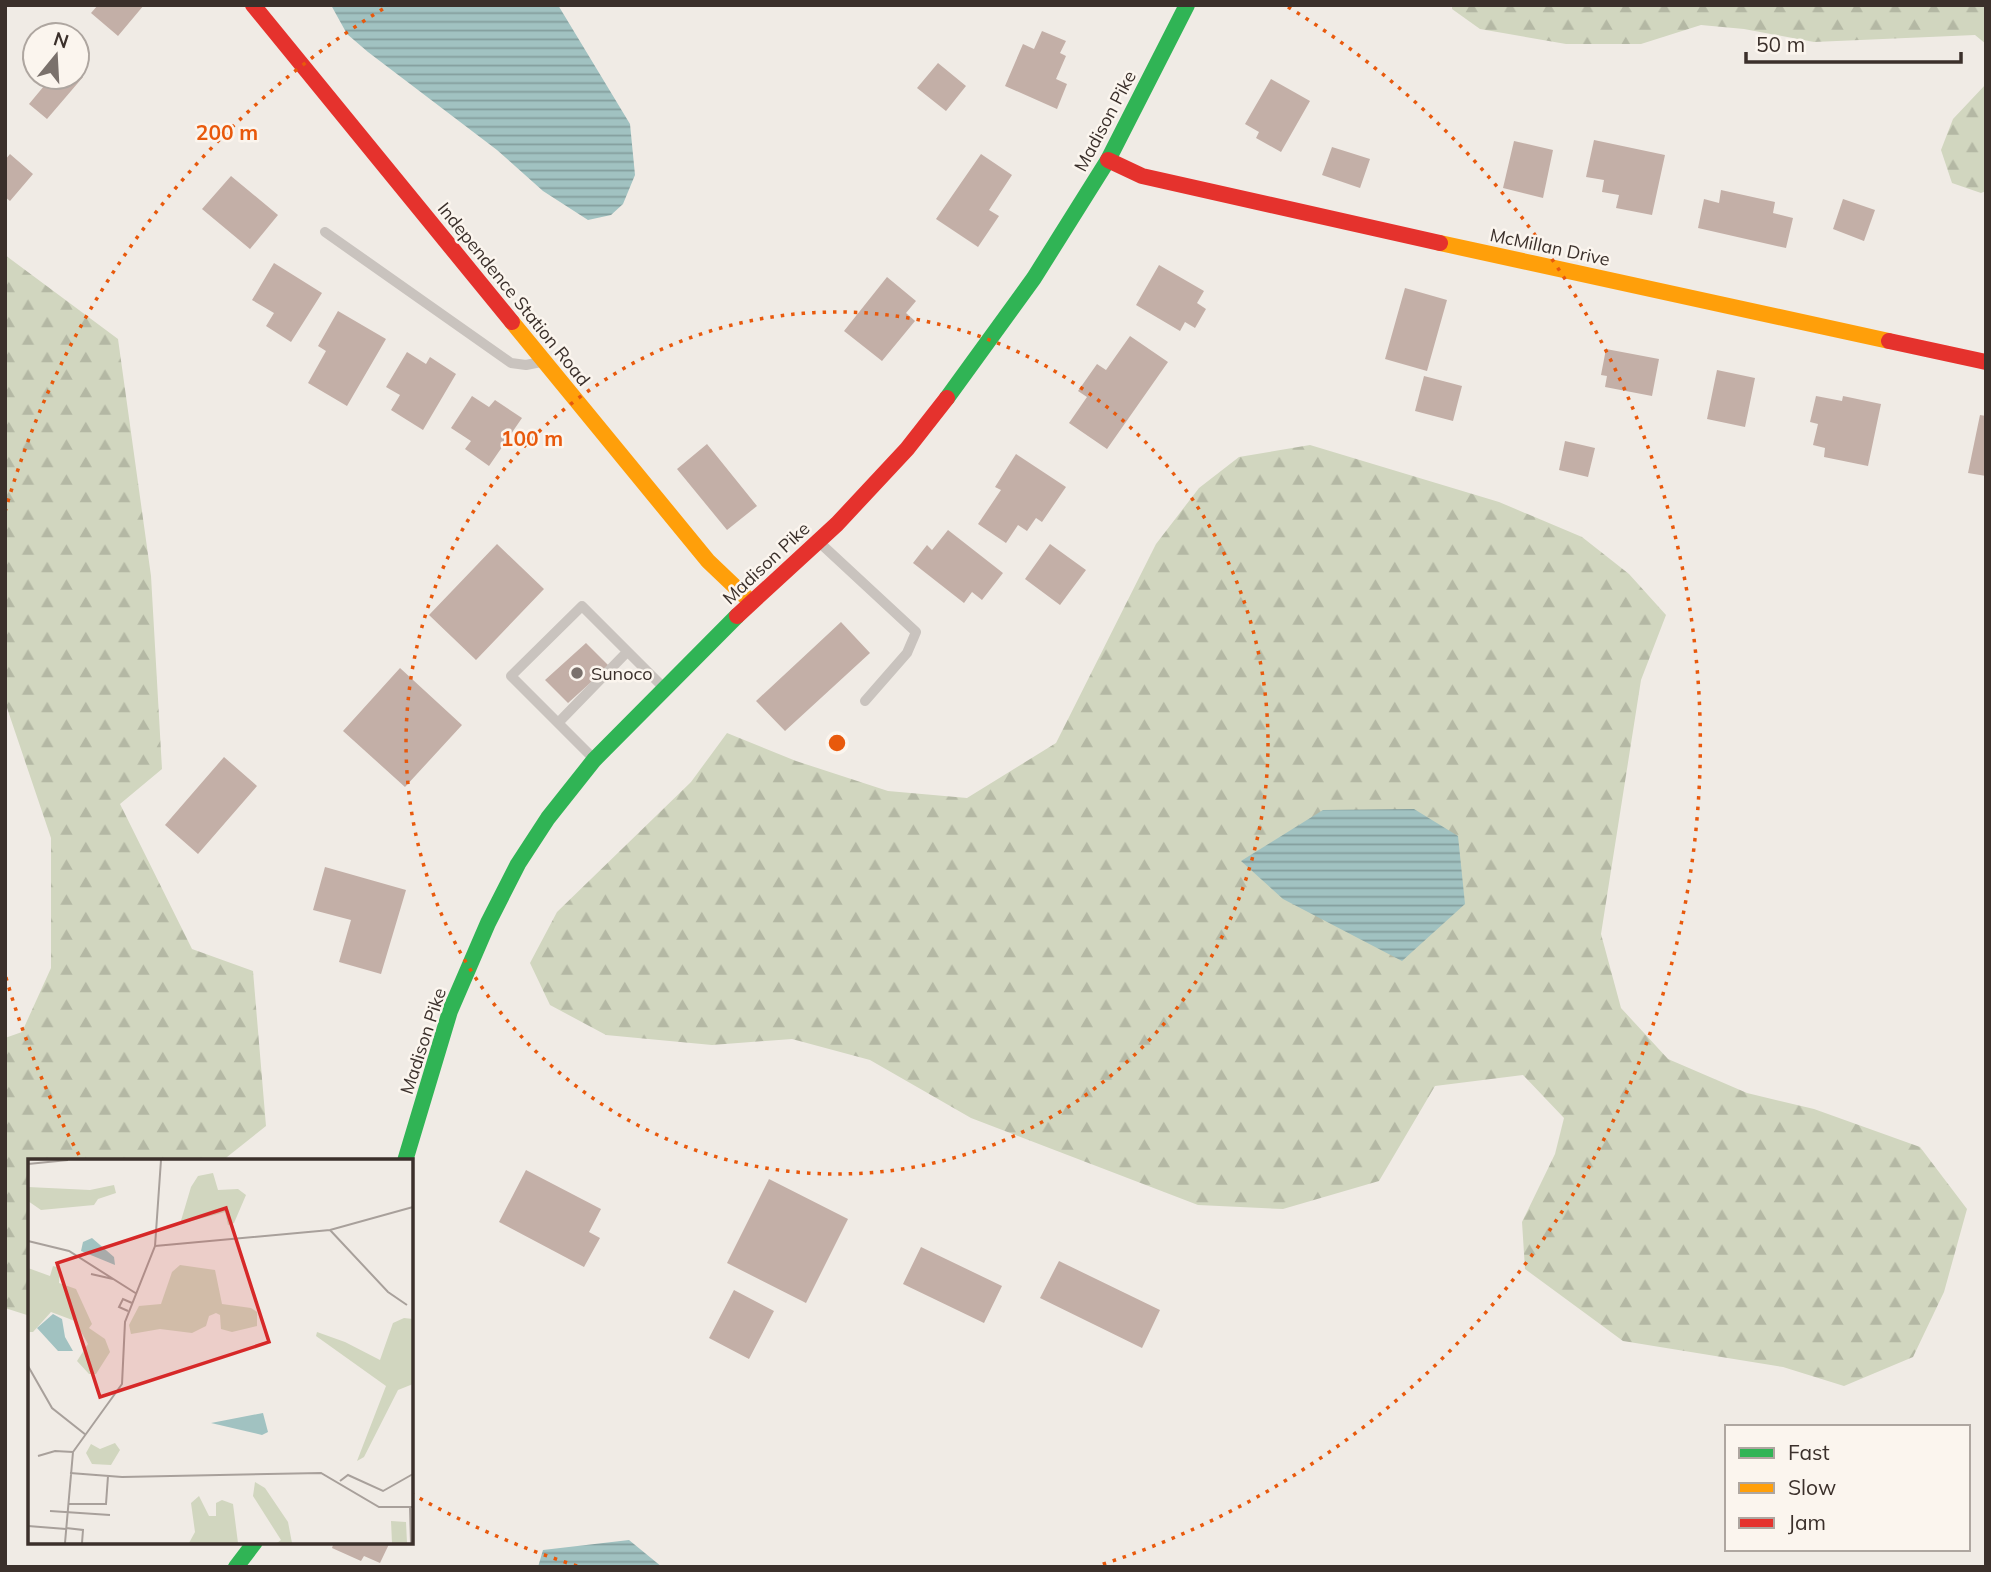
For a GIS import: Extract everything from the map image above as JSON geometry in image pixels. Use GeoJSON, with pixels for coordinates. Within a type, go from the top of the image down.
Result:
{"type":"FeatureCollection","features":[{"type":"Feature","properties":{"kind":"street","name":"Independence Station Road"},"geometry":{"type":"LineString","coordinates":[[253,5],[708,561],[751,602]]}},
{"type":"Feature","properties":{"kind":"street","name":"Madison Pike"},"geometry":{"type":"LineString","coordinates":[[406,1159],[450,1011],[488,923],[518,864],[548,818],[594,760],[664,688],[751,602],[837,524],[907,449],[968,371],[1034,278],[1108,160],[1187,5]]}},
{"type":"Feature","properties":{"kind":"street","name":"McMillan Drive"},"geometry":{"type":"LineString","coordinates":[[1108,160],[1142,176],[1215,194],[1986,362]]}},
{"type":"Feature","properties":{"kind":"street"},"geometry":{"type":"LineString","coordinates":[[236,1567],[253,1544]]}},
{"type":"Feature","properties":{"kind":"lane"},"geometry":{"type":"LineString","coordinates":[[325,232],[511,363],[526,365],[544,361]]}},
{"type":"Feature","properties":{"kind":"lane"},"geometry":{"type":"LineString","coordinates":[[818,541],[916,632],[907,653],[865,701]]}},
{"type":"Feature","properties":{"kind":"lane"},"geometry":{"type":"LineString","coordinates":[[594,760],[511,676],[582,606],[664,688]]}},
{"type":"Feature","properties":{"kind":"lane"},"geometry":{"type":"LineString","coordinates":[[558,723],[627,652]]}},
{"type":"Feature","properties":{"kind":"green space"},"geometry":{"type":"Polygon","coordinates":[[[1452,5],[1986,5],[1986,44],[1975,35],[1814,42],[1744,29],[1701,25],[1641,44],[1566,44],[1480,29],[1452,9],[1452,5]]]}},
{"type":"Feature","properties":{"kind":"green space"},"geometry":{"type":"Polygon","coordinates":[[[1986,84],[1986,191],[1981,193],[1952,183],[1941,150],[1953,119],[1986,84]]]}},
{"type":"Feature","properties":{"kind":"green space"},"geometry":{"type":"Polygon","coordinates":[[[5,255],[118,339],[151,576],[162,769],[120,804],[192,949],[253,971],[266,1126],[225,1159],[28,1159],[28,1315],[5,1308],[5,1038],[22,1032],[51,968],[51,838],[5,702],[5,255]]]}},
{"type":"Feature","properties":{"kind":"green space"},"geometry":{"type":"Polygon","coordinates":[[[1310,445],[1499,502],[1582,537],[1629,574],[1666,615],[1641,680],[1601,934],[1621,1008],[1668,1059],[1747,1093],[1814,1109],[1920,1147],[1967,1209],[1944,1292],[1913,1357],[1844,1386],[1783,1367],[1623,1341],[1525,1269],[1522,1222],[1555,1154],[1564,1118],[1523,1075],[1435,1086],[1379,1181],[1283,1209],[1198,1205],[971,1118],[870,1060],[792,1039],[712,1045],[606,1035],[550,1005],[530,963],[557,912],[691,782],[727,733],[796,761],[888,791],[967,798],[1056,743],[1156,544],[1199,488],[1239,457],[1310,445]]]}},
{"type":"Feature","properties":{"kind":"water"},"geometry":{"type":"Polygon","coordinates":[[[331,5],[558,5],[630,124],[635,175],[623,204],[611,215],[588,220],[543,191],[497,150],[347,34],[331,5]]]}},
{"type":"Feature","properties":{"kind":"water"},"geometry":{"type":"Polygon","coordinates":[[[1414,809],[1458,836],[1465,904],[1402,961],[1283,899],[1241,861],[1323,810],[1414,809]]]}},
{"type":"Feature","properties":{"kind":"water"},"geometry":{"type":"Polygon","coordinates":[[[629,1540],[662,1567],[538,1567],[543,1550],[629,1540]]]}},
{"type":"Feature","properties":{"kind":"building"},"geometry":{"type":"Polygon","coordinates":[[[98,5],[144,5],[118,36],[91,13],[98,5]]]}},
{"type":"Feature","properties":{"kind":"building"},"geometry":{"type":"Polygon","coordinates":[[[1042,31],[1066,41],[1060,53],[1066,56],[1056,79],[1067,84],[1057,109],[1005,86],[1023,44],[1034,49],[1042,31]]]}},
{"type":"Feature","properties":{"kind":"building"},"geometry":{"type":"Polygon","coordinates":[[[938,63],[966,86],[946,111],[917,88],[938,63]]]}},
{"type":"Feature","properties":{"kind":"building"},"geometry":{"type":"Polygon","coordinates":[[[1271,79],[1310,101],[1281,152],[1256,138],[1259,132],[1245,124],[1271,79]]]}},
{"type":"Feature","properties":{"kind":"building"},"geometry":{"type":"Polygon","coordinates":[[[40,91],[71,91],[47,119],[29,104],[40,91]]]}},
{"type":"Feature","properties":{"kind":"building"},"geometry":{"type":"Polygon","coordinates":[[[1594,140],[1665,155],[1652,215],[1616,208],[1619,195],[1602,192],[1604,180],[1586,177],[1594,140]]]}},
{"type":"Feature","properties":{"kind":"building"},"geometry":{"type":"Polygon","coordinates":[[[1514,141],[1553,150],[1543,198],[1503,188],[1514,141]]]}},
{"type":"Feature","properties":{"kind":"building"},"geometry":{"type":"Polygon","coordinates":[[[1332,147],[1370,159],[1360,188],[1322,175],[1332,147]]]}},
{"type":"Feature","properties":{"kind":"building"},"geometry":{"type":"Polygon","coordinates":[[[10,154],[33,174],[10,201],[5,197],[5,160],[10,154]]]}},
{"type":"Feature","properties":{"kind":"building"},"geometry":{"type":"Polygon","coordinates":[[[981,154],[1012,175],[989,210],[999,216],[978,247],[936,219],[981,154]]]}},
{"type":"Feature","properties":{"kind":"building"},"geometry":{"type":"Polygon","coordinates":[[[231,176],[278,215],[250,249],[202,209],[231,176]]]}},
{"type":"Feature","properties":{"kind":"building"},"geometry":{"type":"Polygon","coordinates":[[[1721,190],[1775,202],[1773,213],[1793,218],[1786,248],[1698,228],[1704,199],[1719,203],[1721,190]]]}},
{"type":"Feature","properties":{"kind":"building"},"geometry":{"type":"Polygon","coordinates":[[[1843,199],[1875,210],[1864,241],[1833,229],[1843,199]]]}},
{"type":"Feature","properties":{"kind":"building"},"geometry":{"type":"Polygon","coordinates":[[[274,263],[322,293],[291,342],[266,326],[274,313],[252,300],[274,263]]]}},
{"type":"Feature","properties":{"kind":"building"},"geometry":{"type":"Polygon","coordinates":[[[1159,265],[1204,291],[1197,303],[1206,309],[1195,328],[1185,322],[1180,331],[1136,305],[1159,265]]]}},
{"type":"Feature","properties":{"kind":"building"},"geometry":{"type":"Polygon","coordinates":[[[887,277],[916,301],[906,313],[915,321],[882,361],[844,331],[887,277]]]}},
{"type":"Feature","properties":{"kind":"building"},"geometry":{"type":"Polygon","coordinates":[[[1405,288],[1447,300],[1427,371],[1385,359],[1405,288]]]}},
{"type":"Feature","properties":{"kind":"building"},"geometry":{"type":"Polygon","coordinates":[[[338,311],[386,339],[347,406],[308,383],[326,351],[318,346],[338,311]]]}},
{"type":"Feature","properties":{"kind":"building"},"geometry":{"type":"Polygon","coordinates":[[[1130,336],[1168,362],[1107,449],[1069,423],[1087,397],[1078,391],[1097,364],[1106,370],[1130,336]]]}},
{"type":"Feature","properties":{"kind":"building"},"geometry":{"type":"Polygon","coordinates":[[[1606,349],[1659,359],[1652,396],[1605,387],[1607,376],[1601,375],[1606,349]]]}},
{"type":"Feature","properties":{"kind":"building"},"geometry":{"type":"Polygon","coordinates":[[[407,352],[426,364],[430,357],[456,374],[423,430],[391,410],[400,395],[386,387],[407,352]]]}},
{"type":"Feature","properties":{"kind":"building"},"geometry":{"type":"Polygon","coordinates":[[[1717,370],[1755,378],[1745,427],[1707,419],[1717,370]]]}},
{"type":"Feature","properties":{"kind":"building"},"geometry":{"type":"Polygon","coordinates":[[[1424,376],[1462,386],[1453,421],[1415,411],[1424,376]]]}},
{"type":"Feature","properties":{"kind":"building"},"geometry":{"type":"Polygon","coordinates":[[[472,396],[489,407],[495,400],[522,418],[489,466],[465,449],[471,441],[451,428],[472,396]]]}},
{"type":"Feature","properties":{"kind":"building"},"geometry":{"type":"Polygon","coordinates":[[[1816,396],[1842,401],[1843,396],[1881,404],[1868,466],[1824,457],[1825,448],[1813,445],[1818,424],[1810,422],[1816,396]]]}},
{"type":"Feature","properties":{"kind":"building"},"geometry":{"type":"Polygon","coordinates":[[[1980,415],[1986,416],[1986,476],[1968,473],[1980,415]]]}},
{"type":"Feature","properties":{"kind":"building"},"geometry":{"type":"Polygon","coordinates":[[[1565,441],[1595,448],[1588,477],[1559,470],[1565,441]]]}},
{"type":"Feature","properties":{"kind":"building"},"geometry":{"type":"Polygon","coordinates":[[[707,444],[757,506],[727,530],[677,469],[707,444]]]}},
{"type":"Feature","properties":{"kind":"building"},"geometry":{"type":"Polygon","coordinates":[[[1016,454],[1066,487],[1042,522],[1036,518],[1027,531],[1018,525],[1006,543],[978,524],[1001,490],[995,487],[1016,454]]]}},
{"type":"Feature","properties":{"kind":"building"},"geometry":{"type":"Polygon","coordinates":[[[948,530],[1003,573],[982,600],[972,592],[964,603],[913,563],[927,545],[932,550],[948,530]]]}},
{"type":"Feature","properties":{"kind":"building"},"geometry":{"type":"Polygon","coordinates":[[[497,544],[544,589],[476,660],[429,615],[497,544]]]}},
{"type":"Feature","properties":{"kind":"building"},"geometry":{"type":"Polygon","coordinates":[[[1050,544],[1086,570],[1060,605],[1025,579],[1050,544]]]}},
{"type":"Feature","properties":{"kind":"building"},"geometry":{"type":"Polygon","coordinates":[[[841,622],[870,653],[785,731],[756,701],[841,622]]]}},
{"type":"Feature","properties":{"kind":"building","name":"Sunoco"},"geometry":{"type":"Polygon","coordinates":[[[586,643],[609,666],[568,703],[545,680],[586,643]]]}},
{"type":"Feature","properties":{"kind":"building"},"geometry":{"type":"Polygon","coordinates":[[[400,668],[462,725],[405,787],[343,731],[400,668]]]}},
{"type":"Feature","properties":{"kind":"building"},"geometry":{"type":"Polygon","coordinates":[[[224,757],[257,786],[198,854],[165,825],[224,757]]]}},
{"type":"Feature","properties":{"kind":"building"},"geometry":{"type":"Polygon","coordinates":[[[325,867],[406,890],[381,974],[339,962],[351,920],[313,910],[325,867]]]}},
{"type":"Feature","properties":{"kind":"building"},"geometry":{"type":"Polygon","coordinates":[[[526,1170],[601,1209],[589,1232],[600,1238],[584,1267],[499,1222],[526,1170]]]}},
{"type":"Feature","properties":{"kind":"building"},"geometry":{"type":"Polygon","coordinates":[[[769,1179],[848,1219],[806,1303],[727,1263],[769,1179]]]}},
{"type":"Feature","properties":{"kind":"building"},"geometry":{"type":"Polygon","coordinates":[[[921,1247],[1002,1286],[984,1323],[903,1284],[921,1247]]]}},
{"type":"Feature","properties":{"kind":"building"},"geometry":{"type":"Polygon","coordinates":[[[1059,1261],[1160,1310],[1142,1348],[1040,1298],[1059,1261]]]}},
{"type":"Feature","properties":{"kind":"building"},"geometry":{"type":"Polygon","coordinates":[[[734,1290],[774,1311],[749,1359],[709,1338],[734,1290]]]}},
{"type":"Feature","properties":{"kind":"building"},"geometry":{"type":"Polygon","coordinates":[[[333,1544],[389,1544],[380,1563],[364,1556],[361,1561],[332,1548],[333,1544]]]}},
{"type":"Feature","properties":{"kind":"traffic: fast"},"geometry":{"type":"LineString","coordinates":[[947,398],[1034,278],[1108,160],[1187,5]]}},
{"type":"Feature","properties":{"kind":"traffic: fast"},"geometry":{"type":"LineString","coordinates":[[406,1159],[450,1011],[488,923],[518,864],[548,818],[594,760],[737,616]]}},
{"type":"Feature","properties":{"kind":"traffic: fast"},"geometry":{"type":"LineString","coordinates":[[236,1567],[253,1544]]}},
{"type":"Feature","properties":{"kind":"traffic: slow"},"geometry":{"type":"LineString","coordinates":[[1440,243],[1889,341]]}},
{"type":"Feature","properties":{"kind":"traffic: slow"},"geometry":{"type":"LineString","coordinates":[[512,322],[708,561],[751,602]]}},
{"type":"Feature","properties":{"kind":"traffic: jam"},"geometry":{"type":"LineString","coordinates":[[253,5],[512,322]]}},
{"type":"Feature","properties":{"kind":"traffic: jam"},"geometry":{"type":"LineString","coordinates":[[1108,160],[1142,176],[1440,243]]}},
{"type":"Feature","properties":{"kind":"traffic: jam"},"geometry":{"type":"LineString","coordinates":[[1889,341],[1986,362]]}},
{"type":"Feature","properties":{"kind":"traffic: jam"},"geometry":{"type":"LineString","coordinates":[[737,616],[837,524],[907,449],[947,398]]}},
{"type":"Feature","properties":{"kind":"place","name":"Sunoco"},"geometry":{"type":"Point","coordinates":[577,673]}}]}
